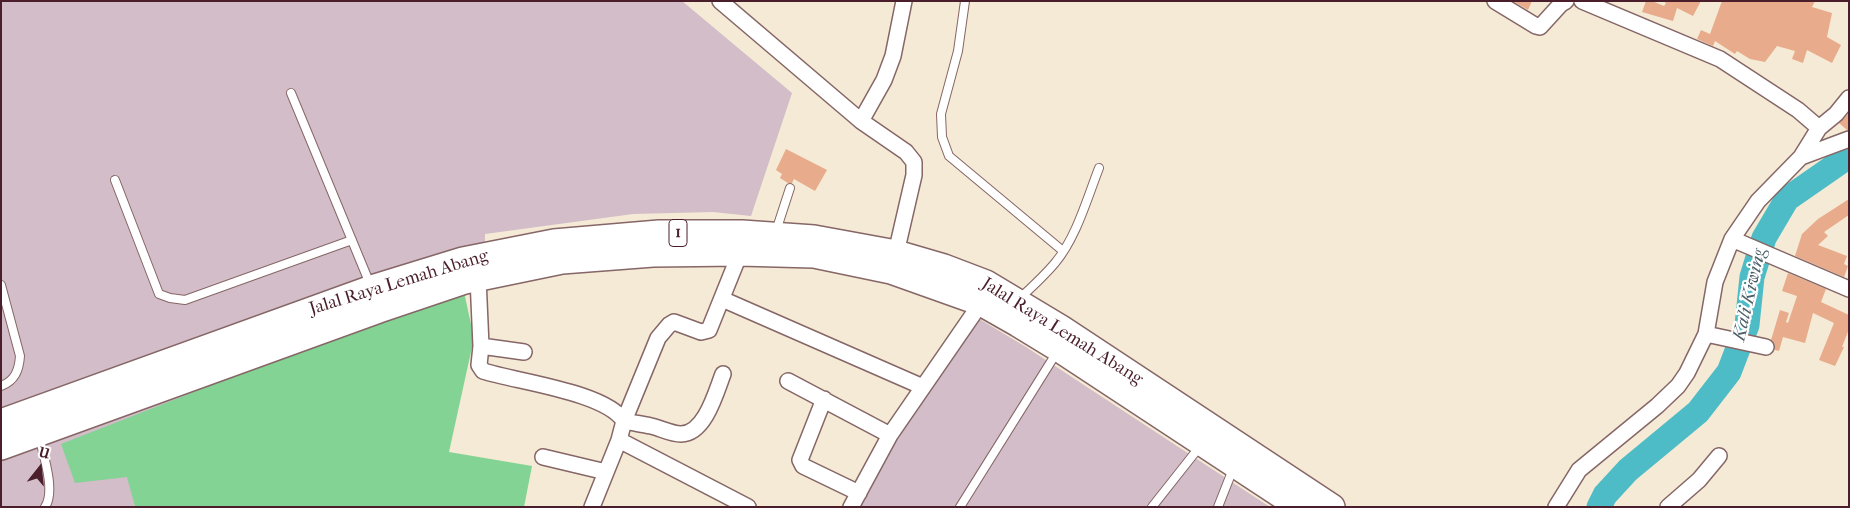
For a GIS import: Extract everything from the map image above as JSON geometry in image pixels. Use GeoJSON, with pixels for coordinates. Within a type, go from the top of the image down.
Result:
{"type":"FeatureCollection","features":[{"type":"Feature","properties":{"kind":"highway","name":"Jalal Raya Lemah Abang"},"geometry":{"type":"LineString","coordinates":[[1,447],[33,423],[375,299],[463,260],[554,242],[659,233],[742,234],[814,238],[896,253],[944,267],[986,283],[1018,301],[1314,503]]}},
{"type":"Feature","properties":{"kind":"highway","name":"Jalal Raya Lemah Abang"},"geometry":{"type":"LineString","coordinates":[[375,299],[562,261],[653,254],[740,253],[814,255],[882,269],[940,287],[981,303],[1059,349],[1234,465],[1314,503]]}},
{"type":"Feature","properties":{"kind":"highway","name":"Jalal Raya Lemah Abang"},"geometry":{"type":"LineString","coordinates":[[1,422],[33,423]]}},
{"type":"Feature","properties":{"kind":"street"},"geometry":{"type":"LineString","coordinates":[[720,1],[861,120],[906,152],[914,162],[914,175],[896,253]]}},
{"type":"Feature","properties":{"kind":"street"},"geometry":{"type":"LineString","coordinates":[[861,120],[884,80],[893,56],[904,1]]}},
{"type":"Feature","properties":{"kind":"street"},"geometry":{"type":"LineString","coordinates":[[1494,1],[1540,27],[1566,1]]}},
{"type":"Feature","properties":{"kind":"street"},"geometry":{"type":"LineString","coordinates":[[1582,1],[1720,59],[1798,110],[1819,128]]}},
{"type":"Feature","properties":{"kind":"street"},"geometry":{"type":"LineString","coordinates":[[1556,507],[1580,470],[1657,406],[1678,386],[1687,373],[1706,334],[1715,282],[1732,239],[1758,202],[1801,157],[1819,128],[1836,114],[1849,98]]}},
{"type":"Feature","properties":{"kind":"street"},"geometry":{"type":"LineString","coordinates":[[1801,157],[1849,139]]}},
{"type":"Feature","properties":{"kind":"street"},"geometry":{"type":"LineString","coordinates":[[1732,239],[1849,288]]}},
{"type":"Feature","properties":{"kind":"street"},"geometry":{"type":"LineString","coordinates":[[592,507],[658,338],[674,322],[702,332],[709,330],[740,253]]}},
{"type":"Feature","properties":{"kind":"street"},"geometry":{"type":"LineString","coordinates":[[478,278],[481,346],[479,365],[484,371],[572,393],[596,401],[620,415],[624,422]]}},
{"type":"Feature","properties":{"kind":"street"},"geometry":{"type":"LineString","coordinates":[[722,299],[923,387]]}},
{"type":"Feature","properties":{"kind":"street"},"geometry":{"type":"LineString","coordinates":[[851,507],[890,435],[981,303]]}},
{"type":"Feature","properties":{"kind":"street"},"geometry":{"type":"LineString","coordinates":[[1706,334],[1761,346]]}},
{"type":"Feature","properties":{"kind":"street"},"geometry":{"type":"LineString","coordinates":[[481,346],[524,352]]}},
{"type":"Feature","properties":{"kind":"street"},"geometry":{"type":"LineString","coordinates":[[624,422],[651,426],[680,434],[687,433],[700,425],[707,415],[723,374]]}},
{"type":"Feature","properties":{"kind":"street"},"geometry":{"type":"LineString","coordinates":[[788,381],[890,435]]}},
{"type":"Feature","properties":{"kind":"street"},"geometry":{"type":"LineString","coordinates":[[824,399],[800,460],[803,466],[859,493]]}},
{"type":"Feature","properties":{"kind":"street"},"geometry":{"type":"LineString","coordinates":[[619,440],[748,507]]}},
{"type":"Feature","properties":{"kind":"street"},"geometry":{"type":"LineString","coordinates":[[1668,507],[1698,480],[1719,456]]}},
{"type":"Feature","properties":{"kind":"street"},"geometry":{"type":"LineString","coordinates":[[543,457],[606,472]]}},
{"type":"Feature","properties":{"kind":"lane"},"geometry":{"type":"LineString","coordinates":[[965,1],[958,51],[941,114],[942,137],[949,156],[1063,250]]}},
{"type":"Feature","properties":{"kind":"lane"},"geometry":{"type":"LineString","coordinates":[[292,93],[375,299]]}},
{"type":"Feature","properties":{"kind":"lane"},"geometry":{"type":"LineString","coordinates":[[1018,301],[1055,263],[1063,250],[1077,224],[1099,168]]}},
{"type":"Feature","properties":{"kind":"lane"},"geometry":{"type":"LineString","coordinates":[[115,180],[159,294],[170,298],[185,300],[352,240]]}},
{"type":"Feature","properties":{"kind":"lane"},"geometry":{"type":"LineString","coordinates":[[775,236],[790,188]]}},
{"type":"Feature","properties":{"kind":"lane"},"geometry":{"type":"LineString","coordinates":[[1,285],[20,356],[19,366],[15,375],[7,384],[1,386]]}},
{"type":"Feature","properties":{"kind":"lane"},"geometry":{"type":"LineString","coordinates":[[960,507],[1059,349]]}},
{"type":"Feature","properties":{"kind":"lane"},"geometry":{"type":"LineString","coordinates":[[33,423],[49,480],[49,501],[45,507]]}},
{"type":"Feature","properties":{"kind":"lane"},"geometry":{"type":"LineString","coordinates":[[1152,507],[1202,444]]}},
{"type":"Feature","properties":{"kind":"lane"},"geometry":{"type":"LineString","coordinates":[[1218,507],[1234,465]]}},
{"type":"Feature","properties":{"kind":"shaded area"},"geometry":{"type":"Polygon","coordinates":[[[1,1],[682,1],[792,93],[751,216],[713,212],[633,214],[485,234],[484,288],[442,295],[128,477],[135,507],[1,507],[1,1]]]}},
{"type":"Feature","properties":{"kind":"shaded area"},"geometry":{"type":"Polygon","coordinates":[[[971,314],[1026,347],[1270,507],[851,507],[971,314]]]}},
{"type":"Feature","properties":{"kind":"green space"},"geometry":{"type":"Polygon","coordinates":[[[464,292],[474,338],[449,452],[532,466],[524,507],[135,507],[127,477],[75,483],[61,444],[442,295],[464,292]]]}},
{"type":"Feature","properties":{"kind":"building"},"geometry":{"type":"Polygon","coordinates":[[[1513,1],[1532,1],[1528,10],[1513,1]]]}},
{"type":"Feature","properties":{"kind":"building"},"geometry":{"type":"Polygon","coordinates":[[[1646,1],[1652,1],[1664,6],[1666,3],[1663,1],[1701,1],[1693,16],[1677,8],[1673,21],[1642,12],[1646,1]]]}},
{"type":"Feature","properties":{"kind":"building"},"geometry":{"type":"Polygon","coordinates":[[[1722,1],[1815,1],[1812,7],[1832,13],[1827,37],[1841,45],[1832,63],[1807,50],[1803,63],[1792,59],[1795,51],[1777,46],[1765,62],[1750,59],[1737,51],[1735,54],[1715,41],[1713,46],[1697,39],[1701,30],[1710,34],[1722,1]]]}},
{"type":"Feature","properties":{"kind":"building"},"geometry":{"type":"Polygon","coordinates":[[[1849,113],[1849,130],[1847,130],[1839,123],[1849,113]]]}},
{"type":"Feature","properties":{"kind":"building"},"geometry":{"type":"Polygon","coordinates":[[[786,149],[827,170],[815,191],[794,179],[792,183],[788,183],[780,178],[782,174],[776,170],[786,149]]]}},
{"type":"Feature","properties":{"kind":"building"},"geometry":{"type":"Polygon","coordinates":[[[1849,199],[1849,215],[1824,232],[1828,236],[1818,245],[1847,256],[1844,264],[1848,266],[1844,277],[1795,256],[1802,234],[1818,219],[1849,199]]]}},
{"type":"Feature","properties":{"kind":"building"},"geometry":{"type":"Polygon","coordinates":[[[1788,273],[1826,289],[1821,302],[1849,315],[1849,329],[1842,347],[1844,347],[1835,366],[1819,360],[1834,323],[1813,313],[1805,343],[1783,337],[1779,351],[1775,350],[1775,345],[1771,340],[1780,310],[1789,313],[1786,322],[1788,323],[1797,296],[1782,291],[1788,273]]]}},
{"type":"Feature","properties":{"kind":"waterway","name":"Kali Kiwing"},"geometry":{"type":"LineString","coordinates":[[1599,507],[1605,495],[1628,470],[1698,412],[1729,372],[1747,325],[1752,277],[1764,238],[1787,199],[1849,156]]}}]}
